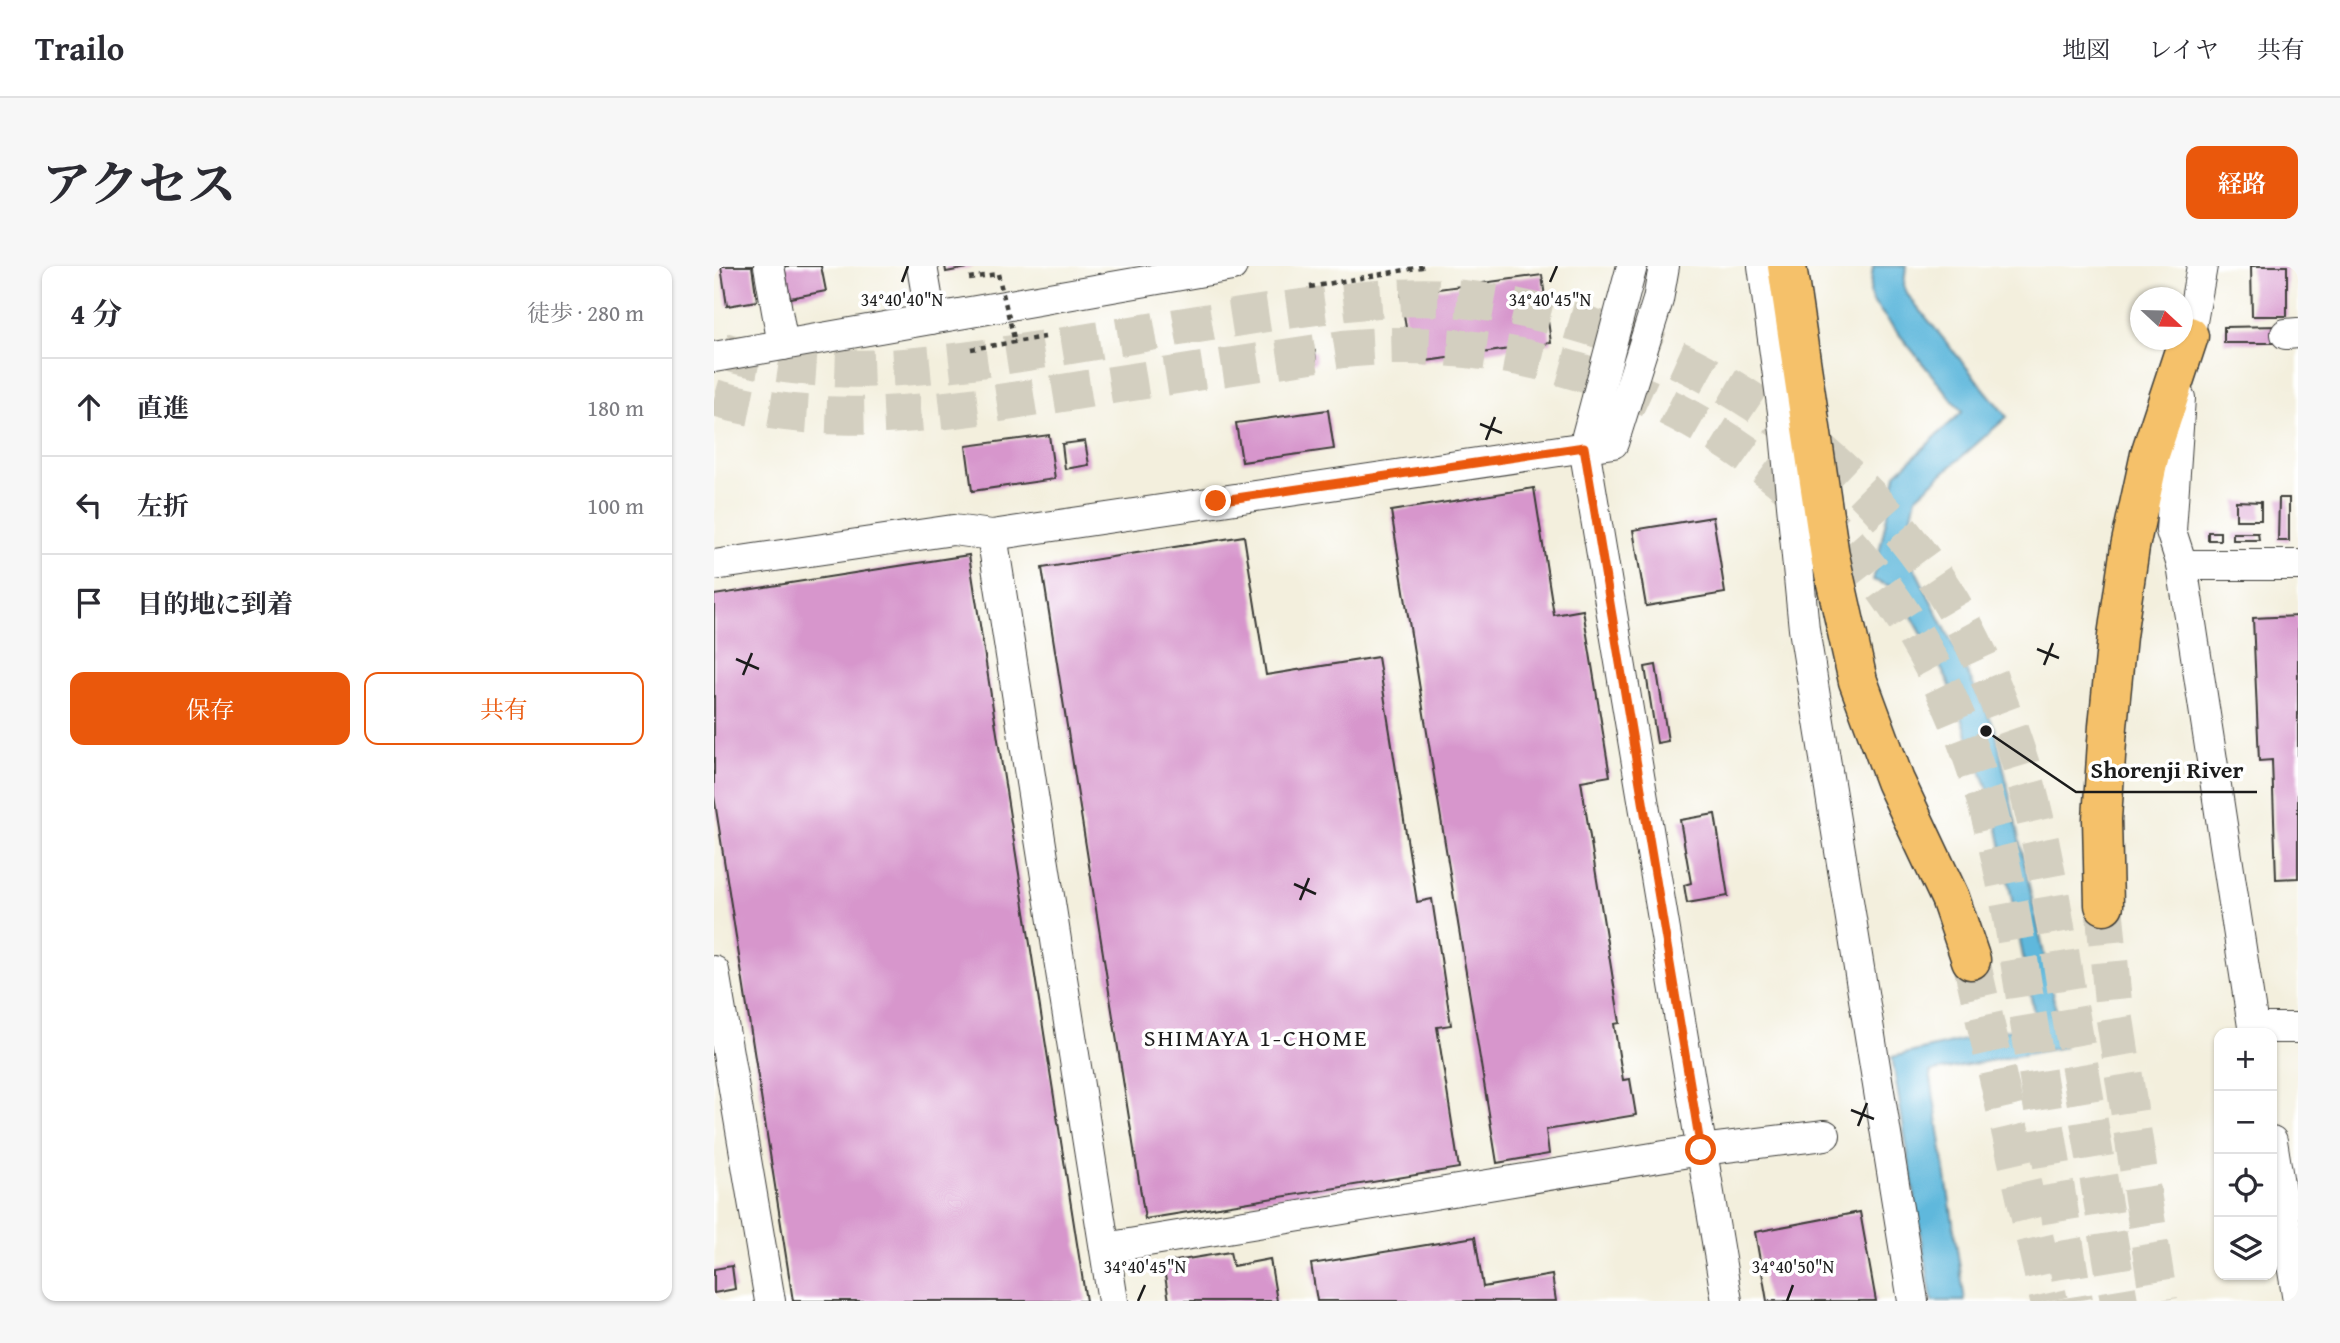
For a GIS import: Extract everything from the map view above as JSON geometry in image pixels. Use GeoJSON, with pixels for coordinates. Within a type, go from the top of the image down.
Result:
{"type":"FeatureCollection","features":[{"type":"Feature","properties":{"kind":"highway"},"geometry":{"type":"LineString","coordinates":[[1787,266],[1830,556],[1858,681],[1886,759],[1950,898],[1971,960]]}},
{"type":"Feature","properties":{"kind":"highway"},"geometry":{"type":"LineString","coordinates":[[2104,905],[2102,819],[2116,636],[2150,454],[2184,350]]}},
{"type":"Feature","properties":{"kind":"street"},"geometry":{"type":"LineString","coordinates":[[769,266],[783,345]]}},
{"type":"Feature","properties":{"kind":"street"},"geometry":{"type":"LineString","coordinates":[[922,266],[931,319]]}},
{"type":"Feature","properties":{"kind":"street"},"geometry":{"type":"LineString","coordinates":[[714,357],[1232,266]]}},
{"type":"Feature","properties":{"kind":"street"},"geometry":{"type":"LineString","coordinates":[[1632,266],[1584,447],[1727,1301]]}},
{"type":"Feature","properties":{"kind":"street"},"geometry":{"type":"LineString","coordinates":[[714,565],[953,530],[992,535],[1613,443],[1658,300],[1664,266]]}},
{"type":"Feature","properties":{"kind":"street"},"geometry":{"type":"LineString","coordinates":[[1763,266],[1783,412],[1804,629],[1913,1301]]}},
{"type":"Feature","properties":{"kind":"street"},"geometry":{"type":"LineString","coordinates":[[2193,314],[2202,266]]}},
{"type":"Feature","properties":{"kind":"street"},"geometry":{"type":"LineString","coordinates":[[2187,350],[2177,422],[2171,531],[2182,565],[2254,1028]]}},
{"type":"Feature","properties":{"kind":"street"},"geometry":{"type":"LineString","coordinates":[[992,535],[1113,1301]]}},
{"type":"Feature","properties":{"kind":"street"},"geometry":{"type":"LineString","coordinates":[[2182,565],[2298,565]]}},
{"type":"Feature","properties":{"kind":"street"},"geometry":{"type":"LineString","coordinates":[[714,971],[770,1301]]}},
{"type":"Feature","properties":{"kind":"street"},"geometry":{"type":"LineString","coordinates":[[2277,1029],[2298,1028]]}},
{"type":"Feature","properties":{"kind":"street"},"geometry":{"type":"LineString","coordinates":[[1105,1248],[1701,1150],[1825,1135]]}},
{"type":"Feature","properties":{"kind":"street"},"geometry":{"type":"LineString","coordinates":[[2274,1154],[2298,1301]]}},
{"type":"Feature","properties":{"kind":"path"},"geometry":{"type":"LineString","coordinates":[[1310,286],[1427,266]]}},
{"type":"Feature","properties":{"kind":"path"},"geometry":{"type":"LineString","coordinates":[[969,278],[998,274],[1016,342]]}},
{"type":"Feature","properties":{"kind":"path"},"geometry":{"type":"LineString","coordinates":[[971,349],[1045,337]]}},
{"type":"Feature","properties":{"kind":"water"},"geometry":{"type":"Polygon","coordinates":[[[1873,266],[1906,266],[1904,285],[1907,294],[2007,417],[1916,497],[1905,549],[1995,728],[2064,1047],[1930,1072],[1965,1301],[1932,1301],[1892,1057],[2036,1023],[1993,803],[1948,681],[1896,588],[1873,580],[1896,474],[1962,412],[1873,302],[1870,292],[1873,266]]]}},
{"type":"Feature","properties":{"kind":"building"},"geometry":{"type":"Polygon","coordinates":[[[721,266],[752,266],[757,301],[727,306],[721,266]]]}},
{"type":"Feature","properties":{"kind":"building"},"geometry":{"type":"Polygon","coordinates":[[[784,266],[821,266],[826,291],[790,298],[784,266]]]}},
{"type":"Feature","properties":{"kind":"building"},"geometry":{"type":"Polygon","coordinates":[[[945,266],[973,266],[973,267],[946,272],[945,266]]]}},
{"type":"Feature","properties":{"kind":"building"},"geometry":{"type":"Polygon","coordinates":[[[2251,266],[2287,266],[2287,316],[2252,316],[2251,266]]]}},
{"type":"Feature","properties":{"kind":"building"},"geometry":{"type":"Polygon","coordinates":[[[1542,275],[1551,343],[1419,362],[1416,341],[1408,342],[1401,294],[1542,275]]]}},
{"type":"Feature","properties":{"kind":"building"},"geometry":{"type":"Polygon","coordinates":[[[2280,326],[2279,343],[2224,343],[2224,327],[2280,326]]]}},
{"type":"Feature","properties":{"kind":"building"},"geometry":{"type":"Polygon","coordinates":[[[1315,351],[1316,363],[1286,368],[1285,356],[1315,351]]]}},
{"type":"Feature","properties":{"kind":"building"},"geometry":{"type":"Polygon","coordinates":[[[1328,410],[1334,449],[1242,462],[1236,423],[1328,410]]]}},
{"type":"Feature","properties":{"kind":"building"},"geometry":{"type":"Polygon","coordinates":[[[1049,435],[1055,479],[972,491],[966,446],[1049,435]]]}},
{"type":"Feature","properties":{"kind":"building"},"geometry":{"type":"Polygon","coordinates":[[[1085,441],[1089,465],[1065,469],[1062,444],[1085,441]]]}},
{"type":"Feature","properties":{"kind":"building"},"geometry":{"type":"Polygon","coordinates":[[[1534,488],[1554,615],[1583,610],[1610,776],[1581,781],[1620,1023],[1614,1024],[1623,1080],[1630,1079],[1636,1115],[1546,1130],[1549,1154],[1497,1163],[1391,511],[1534,488]]]}},
{"type":"Feature","properties":{"kind":"building"},"geometry":{"type":"Polygon","coordinates":[[[2279,498],[2289,498],[2289,541],[2278,541],[2279,498]]]}},
{"type":"Feature","properties":{"kind":"building"},"geometry":{"type":"Polygon","coordinates":[[[2236,501],[2261,502],[2261,520],[2236,520],[2236,501]]]}},
{"type":"Feature","properties":{"kind":"building"},"geometry":{"type":"Polygon","coordinates":[[[1713,517],[1725,593],[1646,606],[1633,530],[1713,517]]]}},
{"type":"Feature","properties":{"kind":"building"},"geometry":{"type":"Polygon","coordinates":[[[2208,532],[2220,532],[2220,540],[2208,540],[2208,532]]]}},
{"type":"Feature","properties":{"kind":"building"},"geometry":{"type":"Polygon","coordinates":[[[2233,533],[2258,533],[2259,540],[2233,540],[2233,533]]]}},
{"type":"Feature","properties":{"kind":"building"},"geometry":{"type":"Polygon","coordinates":[[[1244,536],[1266,675],[1378,657],[1417,902],[1432,899],[1451,1025],[1437,1027],[1459,1168],[1145,1219],[1042,568],[1244,536]]]}},
{"type":"Feature","properties":{"kind":"building"},"geometry":{"type":"Polygon","coordinates":[[[969,555],[1086,1301],[793,1301],[714,796],[714,595],[969,555]]]}},
{"type":"Feature","properties":{"kind":"building"},"geometry":{"type":"Polygon","coordinates":[[[2298,616],[2298,878],[2276,879],[2272,760],[2259,761],[2253,618],[2298,616]]]}},
{"type":"Feature","properties":{"kind":"building"},"geometry":{"type":"Polygon","coordinates":[[[1656,665],[1668,741],[1657,743],[1645,667],[1656,665]]]}},
{"type":"Feature","properties":{"kind":"building"},"geometry":{"type":"Polygon","coordinates":[[[1715,814],[1728,896],[1687,903],[1684,885],[1691,883],[1680,820],[1715,814]]]}},
{"type":"Feature","properties":{"kind":"building"},"geometry":{"type":"Polygon","coordinates":[[[1860,1212],[1876,1301],[1767,1301],[1755,1232],[1860,1212]]]}},
{"type":"Feature","properties":{"kind":"building"},"geometry":{"type":"Polygon","coordinates":[[[1475,1237],[1483,1287],[1552,1275],[1556,1301],[1317,1301],[1311,1264],[1475,1237]]]}},
{"type":"Feature","properties":{"kind":"building"},"geometry":{"type":"Polygon","coordinates":[[[1230,1252],[1233,1266],[1270,1259],[1277,1301],[1169,1301],[1163,1263],[1230,1252]]]}},
{"type":"Feature","properties":{"kind":"building"},"geometry":{"type":"Polygon","coordinates":[[[732,1266],[735,1289],[714,1293],[714,1269],[732,1266]]]}},
{"type":"Feature","properties":{"kind":"tunnel"},"geometry":{"type":"LineString","coordinates":[[723,351],[763,361],[846,369],[929,365],[1339,303],[1401,298],[1448,298],[1520,308],[1609,332],[1691,366],[1767,411],[1836,465],[1898,528],[1925,562],[1959,616],[2000,704],[2023,772],[2045,866],[2119,1301]]}},
{"type":"Feature","properties":{"kind":"tunnel"},"geometry":{"type":"LineString","coordinates":[[714,398],[806,414],[900,414],[994,404],[1343,349],[1432,347],[1477,350],[1520,357],[1605,381],[1647,397],[1687,417],[1747,454],[1800,496],[1847,543],[1888,594],[1924,650],[1953,710],[1977,773],[2006,886],[2074,1301]]}},
{"type":"Feature","properties":{"kind":"tunnel"},"geometry":{"type":"LineString","coordinates":[[2104,905],[2114,1013],[2159,1301]]}},
{"type":"Feature","properties":{"kind":"tunnel"},"geometry":{"type":"LineString","coordinates":[[1971,960],[2049,1301]]}},
{"type":"Feature","properties":{"kind":"place","name":"Shorenji River"},"geometry":{"type":"Point","coordinates":[1986,731]}},
{"type":"Feature","properties":{"kind":"district","name":"SHIMAYA 1-CHOME"},"geometry":{"type":"Point","coordinates":[1256,1037]}},
{"type":"Feature","properties":{"kind":"route"},"geometry":{"type":"LineString","coordinates":[[1216,501],[1584,447],[1701,1150]]}}]}
